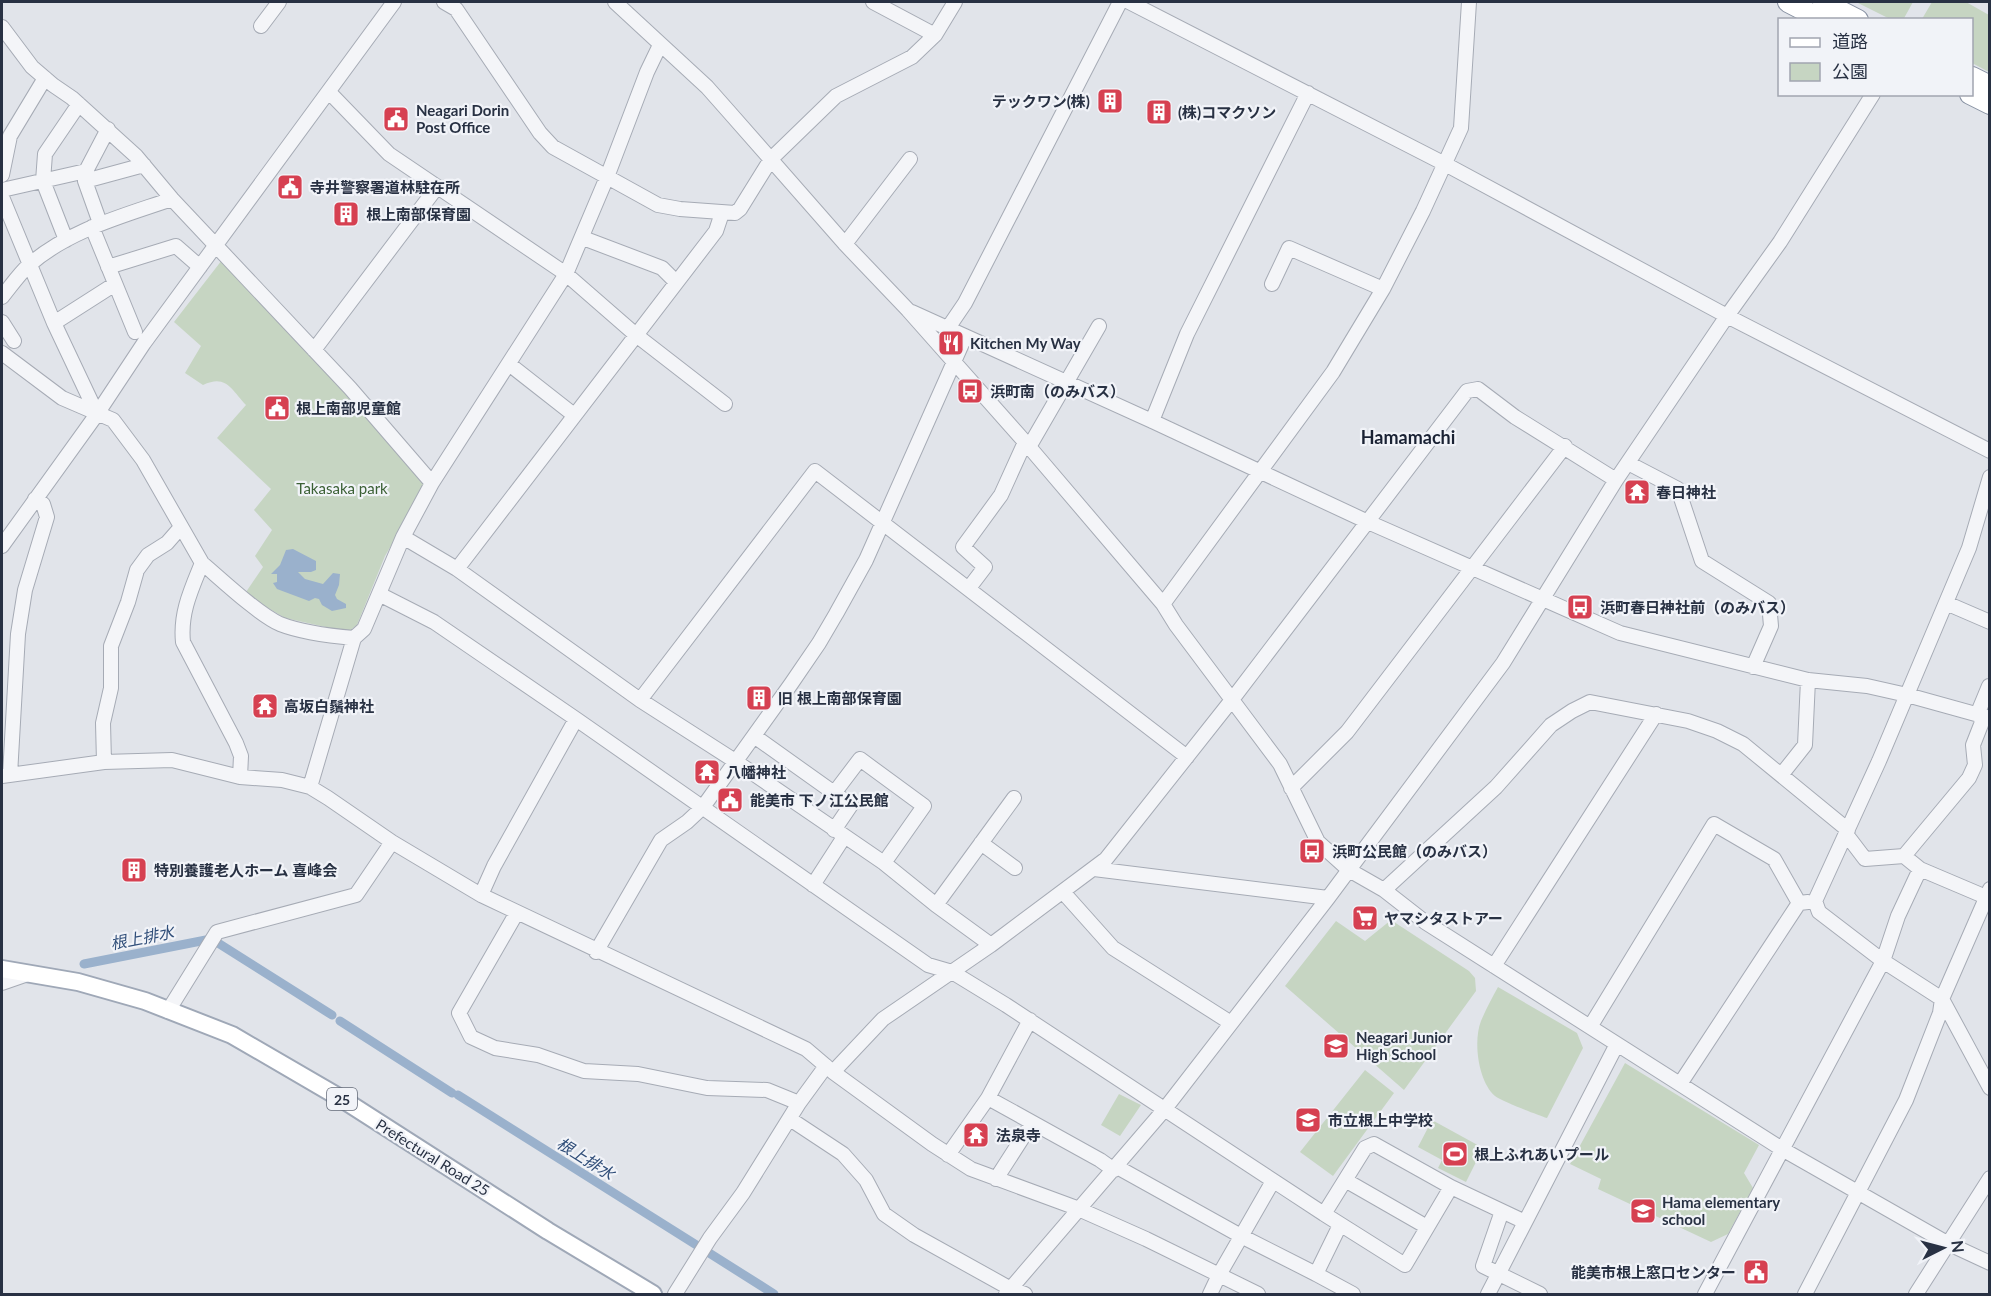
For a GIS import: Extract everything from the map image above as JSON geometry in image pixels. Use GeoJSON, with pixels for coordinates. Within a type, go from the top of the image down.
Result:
{"type":"FeatureCollection","features":[{"type":"Feature","properties":{"kind":"highway"},"geometry":{"type":"LineString","coordinates":[[1788,2],[1819,18]]}},
{"type":"Feature","properties":{"kind":"highway"},"geometry":{"type":"LineString","coordinates":[[1823,2],[1854,18]]}},
{"type":"Feature","properties":{"kind":"highway"},"geometry":{"type":"LineString","coordinates":[[1973,78],[1989,86]]}},
{"type":"Feature","properties":{"kind":"highway"},"geometry":{"type":"LineString","coordinates":[[1973,96],[1989,104]]}},
{"type":"Feature","properties":{"kind":"main road","name":"Prefectural Road 25"},"geometry":{"type":"LineString","coordinates":[[2,969],[78,982],[145,1001],[232,1035],[420,1148],[548,1231],[653,1294]]}},
{"type":"Feature","properties":{"kind":"street"},"geometry":{"type":"LineString","coordinates":[[261,26],[279,2]]}},
{"type":"Feature","properties":{"kind":"street"},"geometry":{"type":"LineString","coordinates":[[2,546],[97,414],[144,343],[394,2]]}},
{"type":"Feature","properties":{"kind":"street"},"geometry":{"type":"LineString","coordinates":[[444,2],[456,9],[540,133],[553,147],[658,205],[722,213],[735,213],[740,209],[771,159],[836,96],[912,57],[935,35],[955,2]]}},
{"type":"Feature","properties":{"kind":"street"},"geometry":{"type":"LineString","coordinates":[[615,2],[707,87],[845,244],[908,310],[1163,604],[1280,764],[1318,842],[1349,870],[1384,890],[1425,922],[1782,1149],[1947,1243],[1989,1263]]}},
{"type":"Feature","properties":{"kind":"street"},"geometry":{"type":"LineString","coordinates":[[873,2],[935,35]]}},
{"type":"Feature","properties":{"kind":"street"},"geometry":{"type":"LineString","coordinates":[[948,328],[970,293],[1120,2]]}},
{"type":"Feature","properties":{"kind":"street"},"geometry":{"type":"LineString","coordinates":[[1129,2],[1445,164],[1727,316],[1989,451]]}},
{"type":"Feature","properties":{"kind":"street"},"geometry":{"type":"LineString","coordinates":[[1163,604],[1333,372],[1383,289],[1461,128],[1469,2]]}},
{"type":"Feature","properties":{"kind":"street"},"geometry":{"type":"LineString","coordinates":[[2,27],[32,67],[108,129],[144,165],[172,199],[357,396],[432,483]]}},
{"type":"Feature","properties":{"kind":"street"},"geometry":{"type":"LineString","coordinates":[[310,788],[354,638],[364,629],[404,537],[432,483],[566,274],[583,238],[647,72],[660,45]]}},
{"type":"Feature","properties":{"kind":"street"},"geometry":{"type":"LineString","coordinates":[[2,175],[10,136],[45,78]]}},
{"type":"Feature","properties":{"kind":"street"},"geometry":{"type":"LineString","coordinates":[[329,92],[389,154],[566,274],[636,335],[725,404]]}},
{"type":"Feature","properties":{"kind":"street"},"geometry":{"type":"LineString","coordinates":[[1152,421],[1187,334],[1308,93]]}},
{"type":"Feature","properties":{"kind":"street"},"geometry":{"type":"LineString","coordinates":[[1008,1292],[1116,1169],[1164,1110],[1328,898],[1503,663],[1616,480],[1790,227],[1872,96]]}},
{"type":"Feature","properties":{"kind":"street"},"geometry":{"type":"LineString","coordinates":[[66,240],[43,181],[45,153],[79,104]]}},
{"type":"Feature","properties":{"kind":"street"},"geometry":{"type":"LineString","coordinates":[[108,129],[85,176],[108,267],[135,332]]}},
{"type":"Feature","properties":{"kind":"street"},"geometry":{"type":"LineString","coordinates":[[845,244],[910,159]]}},
{"type":"Feature","properties":{"kind":"street"},"geometry":{"type":"LineString","coordinates":[[2,190],[144,165]]}},
{"type":"Feature","properties":{"kind":"street"},"geometry":{"type":"LineString","coordinates":[[314,350],[437,187]]}},
{"type":"Feature","properties":{"kind":"street"},"geometry":{"type":"LineString","coordinates":[[2,196],[54,323],[97,414]]}},
{"type":"Feature","properties":{"kind":"street"},"geometry":{"type":"LineString","coordinates":[[2,297],[29,265],[66,240],[96,225],[172,199]]}},
{"type":"Feature","properties":{"kind":"street"},"geometry":{"type":"LineString","coordinates":[[457,569],[716,231],[722,213]]}},
{"type":"Feature","properties":{"kind":"street"},"geometry":{"type":"LineString","coordinates":[[583,238],[662,268],[676,282]]}},
{"type":"Feature","properties":{"kind":"street"},"geometry":{"type":"LineString","coordinates":[[108,267],[176,246],[200,267]]}},
{"type":"Feature","properties":{"kind":"street"},"geometry":{"type":"LineString","coordinates":[[1272,284],[1289,248],[1383,289]]}},
{"type":"Feature","properties":{"kind":"street"},"geometry":{"type":"LineString","coordinates":[[54,323],[115,284]]}},
{"type":"Feature","properties":{"kind":"street"},"geometry":{"type":"LineString","coordinates":[[908,310],[1368,522],[1620,633],[1808,680],[1867,686],[1983,716]]}},
{"type":"Feature","properties":{"kind":"street"},"geometry":{"type":"LineString","coordinates":[[2,322],[14,341]]}},
{"type":"Feature","properties":{"kind":"street"},"geometry":{"type":"LineString","coordinates":[[969,588],[985,567],[963,547],[1001,495],[1027,445],[1099,326]]}},
{"type":"Feature","properties":{"kind":"street"},"geometry":{"type":"LineString","coordinates":[[596,952],[661,840],[687,822],[703,807],[819,643],[866,560],[965,337]]}},
{"type":"Feature","properties":{"kind":"street"},"geometry":{"type":"LineString","coordinates":[[2,353],[62,398],[113,420],[143,460],[202,563],[258,609],[279,623],[338,637],[354,638]]}},
{"type":"Feature","properties":{"kind":"street"},"geometry":{"type":"LineString","coordinates":[[508,364],[574,415]]}},
{"type":"Feature","properties":{"kind":"street"},"geometry":{"type":"LineString","coordinates":[[675,1294],[710,1238],[743,1193],[799,1103],[830,1069],[883,1019],[991,945],[1106,859],[1232,701],[1467,392],[1478,389],[1515,417],[1565,446],[1616,480]]}},
{"type":"Feature","properties":{"kind":"street"},"geometry":{"type":"LineString","coordinates":[[1291,788],[1347,732],[1565,446]]}},
{"type":"Feature","properties":{"kind":"street"},"geometry":{"type":"LineString","coordinates":[[1628,463],[1678,489],[1702,561],[1769,603],[1771,626],[1753,667]]}},
{"type":"Feature","properties":{"kind":"street"},"geometry":{"type":"LineString","coordinates":[[640,700],[815,471],[883,521],[1187,757]]}},
{"type":"Feature","properties":{"kind":"street"},"geometry":{"type":"LineString","coordinates":[[1989,477],[1969,548],[1907,695],[1815,901],[1819,912],[1883,961],[1942,999],[1989,1088]]}},
{"type":"Feature","properties":{"kind":"street"},"geometry":{"type":"LineString","coordinates":[[35,498],[43,504],[47,517],[25,590],[6,775],[104,762],[172,760],[240,777],[282,780],[310,788],[392,842],[516,914],[714,1004],[806,1049],[948,1155],[971,1169],[1080,1210],[1258,1294]]}},
{"type":"Feature","properties":{"kind":"street"},"geometry":{"type":"LineString","coordinates":[[104,762],[103,723],[111,688],[113,638],[128,602],[137,570],[148,555],[167,543],[181,527]]}},
{"type":"Feature","properties":{"kind":"street"},"geometry":{"type":"LineString","coordinates":[[404,537],[457,569],[640,700],[735,761],[884,863],[991,945]]}},
{"type":"Feature","properties":{"kind":"street"},"geometry":{"type":"LineString","coordinates":[[202,563],[186,602],[182,626],[183,642],[236,743],[241,756],[240,777]]}},
{"type":"Feature","properties":{"kind":"street"},"geometry":{"type":"LineString","coordinates":[[379,594],[434,622],[928,965],[952,972],[1030,1020],[1340,1225],[1405,1265],[1450,1187]]}},
{"type":"Feature","properties":{"kind":"street"},"geometry":{"type":"LineString","coordinates":[[1946,603],[1989,621]]}},
{"type":"Feature","properties":{"kind":"street"},"geometry":{"type":"LineString","coordinates":[[1782,774],[1805,745],[1808,680]]}},
{"type":"Feature","properties":{"kind":"street"},"geometry":{"type":"LineString","coordinates":[[1904,856],[1969,778],[1975,765],[1974,745],[1989,686]]}},
{"type":"Feature","properties":{"kind":"street"},"geometry":{"type":"LineString","coordinates":[[1384,890],[1496,787],[1551,725],[1590,702],[1688,721],[1717,731],[1743,744],[1782,774],[1847,832],[1865,859],[1904,856],[1920,869],[1988,893],[1942,999],[1940,1012],[1906,1100],[1804,1294]]}},
{"type":"Feature","properties":{"kind":"street"},"geometry":{"type":"LineString","coordinates":[[1494,966],[1656,714]]}},
{"type":"Feature","properties":{"kind":"street"},"geometry":{"type":"LineString","coordinates":[[481,895],[494,866],[576,719]]}},
{"type":"Feature","properties":{"kind":"street"},"geometry":{"type":"LineString","coordinates":[[754,736],[851,805],[813,885]]}},
{"type":"Feature","properties":{"kind":"street"},"geometry":{"type":"LineString","coordinates":[[835,792],[860,759],[924,806],[884,863]]}},
{"type":"Feature","properties":{"kind":"street"},"geometry":{"type":"LineString","coordinates":[[936,905],[1014,798]]}},
{"type":"Feature","properties":{"kind":"street"},"geometry":{"type":"LineString","coordinates":[[1590,1027],[1714,824],[1774,859],[1799,903]]}},
{"type":"Feature","properties":{"kind":"street"},"geometry":{"type":"LineString","coordinates":[[168,1011],[217,932],[356,895],[392,842]]}},
{"type":"Feature","properties":{"kind":"street"},"geometry":{"type":"LineString","coordinates":[[981,843],[1015,868]]}},
{"type":"Feature","properties":{"kind":"street"},"geometry":{"type":"LineString","coordinates":[[1094,868],[1328,898]]}},
{"type":"Feature","properties":{"kind":"street"},"geometry":{"type":"LineString","coordinates":[[1705,1294],[1883,961],[1899,916],[1920,869]]}},
{"type":"Feature","properties":{"kind":"street"},"geometry":{"type":"LineString","coordinates":[[1064,892],[1113,948],[1231,1023]]}},
{"type":"Feature","properties":{"kind":"street"},"geometry":{"type":"LineString","coordinates":[[1680,1084],[1799,903],[1815,901]]}},
{"type":"Feature","properties":{"kind":"street"},"geometry":{"type":"LineString","coordinates":[[516,914],[459,1013],[471,1038],[495,1048],[538,1055],[584,1071],[638,1074],[707,1088],[767,1090],[799,1103]]}},
{"type":"Feature","properties":{"kind":"street"},"geometry":{"type":"LineString","coordinates":[[2,983],[30,973]]}},
{"type":"Feature","properties":{"kind":"street"},"geometry":{"type":"LineString","coordinates":[[948,1155],[988,1098],[1030,1020]]}},
{"type":"Feature","properties":{"kind":"street"},"geometry":{"type":"LineString","coordinates":[[1488,1294],[1617,1044]]}},
{"type":"Feature","properties":{"kind":"street"},"geometry":{"type":"LineString","coordinates":[[988,1098],[1116,1169],[1353,1294]]}},
{"type":"Feature","properties":{"kind":"street"},"geometry":{"type":"LineString","coordinates":[[790,1119],[843,1154],[866,1180],[884,1214],[914,1235],[1008,1292],[1025,1294]]}},
{"type":"Feature","properties":{"kind":"street"},"geometry":{"type":"LineString","coordinates":[[996,1179],[1032,1123]]}},
{"type":"Feature","properties":{"kind":"street"},"geometry":{"type":"LineString","coordinates":[[1324,1214],[1365,1148],[1374,1144],[1450,1187],[1525,1222]]}},
{"type":"Feature","properties":{"kind":"street"},"geometry":{"type":"LineString","coordinates":[[1916,1294],[1989,1178]]}},
{"type":"Feature","properties":{"kind":"street"},"geometry":{"type":"LineString","coordinates":[[1345,1180],[1427,1227]]}},
{"type":"Feature","properties":{"kind":"street"},"geometry":{"type":"LineString","coordinates":[[1210,1294],[1273,1181]]}},
{"type":"Feature","properties":{"kind":"street"},"geometry":{"type":"LineString","coordinates":[[1502,1211],[1483,1266],[1540,1294]]}},
{"type":"Feature","properties":{"kind":"street"},"geometry":{"type":"LineString","coordinates":[[1316,1274],[1340,1225]]}},
{"type":"Feature","properties":{"kind":"green space"},"geometry":{"type":"Polygon","coordinates":[[[1856,2],[1913,2],[1904,18],[1888,18],[1856,2]]]}},
{"type":"Feature","properties":{"kind":"green space"},"geometry":{"type":"Polygon","coordinates":[[[1932,2],[1966,2],[1989,15],[1989,72],[1973,64],[1973,18],[1923,18],[1932,2]]]}},
{"type":"Feature","properties":{"kind":"green space","name":"Takasaka park"},"geometry":{"type":"Polygon","coordinates":[[[222,260],[423,476],[425,488],[385,556],[357,625],[348,632],[285,618],[246,592],[263,567],[255,556],[272,530],[254,510],[271,489],[217,438],[246,405],[223,382],[217,381],[203,385],[185,373],[201,346],[174,322],[222,260]]]}},
{"type":"Feature","properties":{"kind":"green space"},"geometry":{"type":"Polygon","coordinates":[[[1391,920],[1469,971],[1475,978],[1476,991],[1404,1090],[1285,986],[1336,921],[1365,941],[1391,920]]]}},
{"type":"Feature","properties":{"kind":"green space"},"geometry":{"type":"Polygon","coordinates":[[[1498,987],[1577,1033],[1583,1048],[1547,1118],[1499,1099],[1489,1089],[1481,1071],[1477,1050],[1479,1029],[1498,987]]]}},
{"type":"Feature","properties":{"kind":"green space"},"geometry":{"type":"Polygon","coordinates":[[[1625,1063],[1759,1145],[1744,1173],[1753,1188],[1728,1234],[1711,1242],[1598,1189],[1601,1179],[1570,1164],[1625,1063]]]}},
{"type":"Feature","properties":{"kind":"green space"},"geometry":{"type":"Polygon","coordinates":[[[1365,1070],[1394,1093],[1333,1176],[1300,1152],[1365,1070]]]}},
{"type":"Feature","properties":{"kind":"green space"},"geometry":{"type":"Polygon","coordinates":[[[1119,1094],[1141,1105],[1120,1136],[1101,1125],[1119,1094]]]}},
{"type":"Feature","properties":{"kind":"green space","name":"根上ふれあいプール"},"geometry":{"type":"Polygon","coordinates":[[[1432,1120],[1483,1148],[1466,1182],[1438,1168],[1442,1160],[1418,1147],[1432,1120]]]}},
{"type":"Feature","properties":{"kind":"water"},"geometry":{"type":"Polygon","coordinates":[[[293,549],[316,561],[316,570],[298,572],[305,579],[323,584],[333,573],[340,574],[335,595],[337,599],[346,604],[346,608],[332,611],[322,605],[319,599],[309,601],[277,589],[273,583],[277,582],[277,574],[271,574],[280,565],[286,550],[293,549]]]}},
{"type":"Feature","properties":{"kind":"waterway","name":"根上排水"},"geometry":{"type":"LineString","coordinates":[[84,964],[206,940]]}},
{"type":"Feature","properties":{"kind":"waterway","name":"根上排水"},"geometry":{"type":"LineString","coordinates":[[218,943],[332,1015]]}},
{"type":"Feature","properties":{"kind":"waterway","name":"根上排水"},"geometry":{"type":"LineString","coordinates":[[340,1021],[452,1093]]}},
{"type":"Feature","properties":{"kind":"waterway","name":"根上排水"},"geometry":{"type":"LineString","coordinates":[[458,1095],[698,1246]]}},
{"type":"Feature","properties":{"kind":"waterway","name":"根上排水"},"geometry":{"type":"LineString","coordinates":[[706,1251],[774,1294]]}},
{"type":"Feature","properties":{"kind":"place","name":"テックワン(株)"},"geometry":{"type":"Point","coordinates":[1110,101]}},
{"type":"Feature","properties":{"kind":"place","name":"(株)コマクソン"},"geometry":{"type":"Point","coordinates":[1159,112]}},
{"type":"Feature","properties":{"kind":"place","name":"Neagari Dorin Post Office"},"geometry":{"type":"Point","coordinates":[396,119]}},
{"type":"Feature","properties":{"kind":"place","name":"寺井警察署道林駐在所"},"geometry":{"type":"Point","coordinates":[290,187]}},
{"type":"Feature","properties":{"kind":"place","name":"根上南部保育園"},"geometry":{"type":"Point","coordinates":[346,214]}},
{"type":"Feature","properties":{"kind":"place","name":"Kitchen My Way"},"geometry":{"type":"Point","coordinates":[951,343]}},
{"type":"Feature","properties":{"kind":"place","name":"浜町南（のみバス）"},"geometry":{"type":"Point","coordinates":[970,391]}},
{"type":"Feature","properties":{"kind":"place","name":"根上南部児童館"},"geometry":{"type":"Point","coordinates":[277,408]}},
{"type":"Feature","properties":{"kind":"place","name":"春日神社"},"geometry":{"type":"Point","coordinates":[1637,492]}},
{"type":"Feature","properties":{"kind":"place","name":"浜町春日神社前（のみバス）"},"geometry":{"type":"Point","coordinates":[1580,607]}},
{"type":"Feature","properties":{"kind":"place","name":"旧 根上南部保育園"},"geometry":{"type":"Point","coordinates":[759,698]}},
{"type":"Feature","properties":{"kind":"place","name":"高坂白鬚神社"},"geometry":{"type":"Point","coordinates":[265,706]}},
{"type":"Feature","properties":{"kind":"place","name":"八幡神社"},"geometry":{"type":"Point","coordinates":[707,772]}},
{"type":"Feature","properties":{"kind":"place","name":"能美市 下ノ江公民館"},"geometry":{"type":"Point","coordinates":[730,800]}},
{"type":"Feature","properties":{"kind":"place","name":"浜町公民館（のみバス）"},"geometry":{"type":"Point","coordinates":[1312,851]}},
{"type":"Feature","properties":{"kind":"place","name":"特別養護老人ホーム 喜峰会"},"geometry":{"type":"Point","coordinates":[134,870]}},
{"type":"Feature","properties":{"kind":"place","name":"ヤマシタストアー"},"geometry":{"type":"Point","coordinates":[1365,918]}},
{"type":"Feature","properties":{"kind":"place","name":"Neagari Junior High School"},"geometry":{"type":"Point","coordinates":[1336,1046]}},
{"type":"Feature","properties":{"kind":"place","name":"市立根上中学校"},"geometry":{"type":"Point","coordinates":[1308,1120]}},
{"type":"Feature","properties":{"kind":"place","name":"法泉寺"},"geometry":{"type":"Point","coordinates":[976,1135]}},
{"type":"Feature","properties":{"kind":"place","name":"根上ふれあいプール"},"geometry":{"type":"Point","coordinates":[1455,1154]}},
{"type":"Feature","properties":{"kind":"place","name":"Hama elementary school"},"geometry":{"type":"Point","coordinates":[1643,1211]}},
{"type":"Feature","properties":{"kind":"place","name":"能美市根上窓口センター"},"geometry":{"type":"Point","coordinates":[1756,1272]}},
{"type":"Feature","properties":{"kind":"district","name":"Hamamachi"},"geometry":{"type":"Point","coordinates":[1408,437]}}]}
